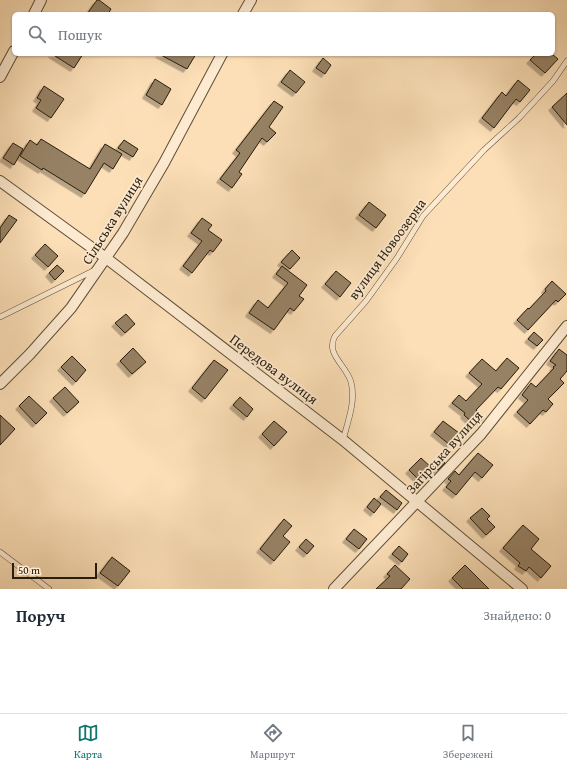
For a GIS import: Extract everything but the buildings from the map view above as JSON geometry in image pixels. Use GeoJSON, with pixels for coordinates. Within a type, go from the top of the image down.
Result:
{"type":"FeatureCollection","features":[{"type":"Feature","properties":{"kind":"street"},"geometry":{"type":"LineString","coordinates":[[35,12],[41,0]]}},
{"type":"Feature","properties":{"kind":"street"},"geometry":{"type":"LineString","coordinates":[[244,12],[251,0]]}},
{"type":"Feature","properties":{"kind":"street"},"geometry":{"type":"LineString","coordinates":[[0,77],[12,55]]}},
{"type":"Feature","properties":{"kind":"street","name":"Сільська вулиця"},"geometry":{"type":"LineString","coordinates":[[0,384],[30,354],[71,308],[123,233],[164,163],[221,56]]}},
{"type":"Feature","properties":{"kind":"street","name":"Передова вулиця"},"geometry":{"type":"LineString","coordinates":[[0,181],[106,258],[343,440],[522,589]]}},
{"type":"Feature","properties":{"kind":"street","name":"Загірська вулиця"},"geometry":{"type":"LineString","coordinates":[[334,589],[481,434],[567,326]]}},
{"type":"Feature","properties":{"kind":"lane","name":"вулиця Новоозерна"},"geometry":{"type":"LineString","coordinates":[[343,440],[352,406],[353,394],[346,371],[332,351],[332,340],[366,301],[397,258],[423,216],[484,150],[519,118],[553,81],[567,61]]}},
{"type":"Feature","properties":{"kind":"lane"},"geometry":{"type":"LineString","coordinates":[[0,317],[99,268]]}},
{"type":"Feature","properties":{"kind":"lane"},"geometry":{"type":"LineString","coordinates":[[0,552],[49,589]]}}]}
